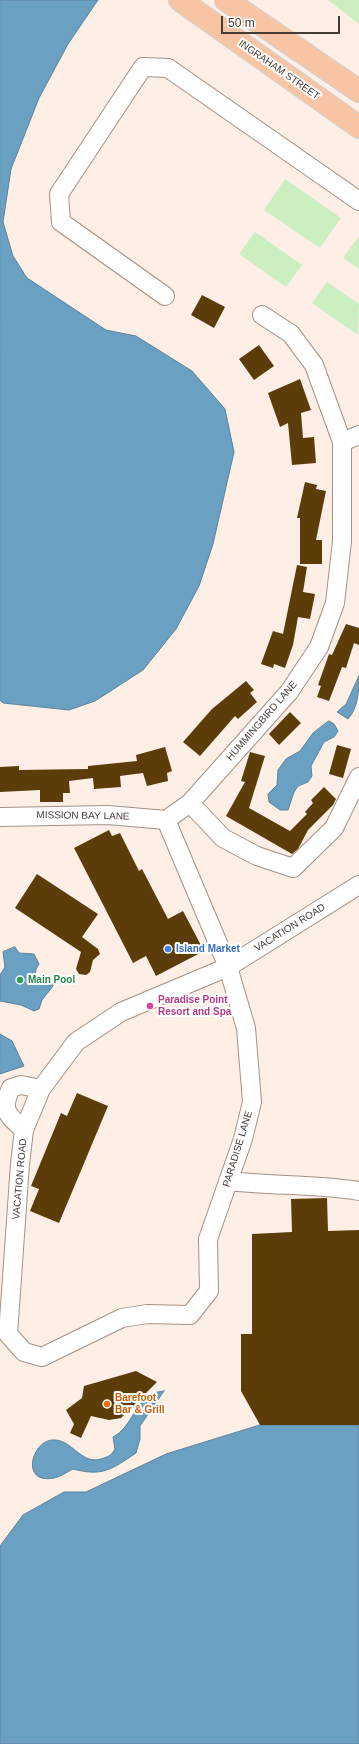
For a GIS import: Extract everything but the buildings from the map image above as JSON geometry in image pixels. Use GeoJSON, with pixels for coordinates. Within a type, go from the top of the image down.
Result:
{"type":"FeatureCollection","features":[{"type":"Feature","properties":{"kind":"main road","name":"INGRAHAM STREET"},"geometry":{"type":"LineString","coordinates":[[180,0],[359,127]]}},
{"type":"Feature","properties":{"kind":"main road"},"geometry":{"type":"LineString","coordinates":[[226,0],[359,91]]}},
{"type":"Feature","properties":{"kind":"street"},"geometry":{"type":"LineString","coordinates":[[166,296],[61,222],[59,194],[143,67],[168,68],[359,201]]}},
{"type":"Feature","properties":{"kind":"street","name":"HUMMINGBIRD LANE"},"geometry":{"type":"LineString","coordinates":[[166,820],[190,803],[289,692],[319,647],[335,603],[342,541],[342,442],[314,365],[291,334],[262,315]]}},
{"type":"Feature","properties":{"kind":"street"},"geometry":{"type":"LineString","coordinates":[[342,442],[359,435]]}},
{"type":"Feature","properties":{"kind":"street"},"geometry":{"type":"LineString","coordinates":[[190,803],[223,838],[257,856],[293,868],[334,828],[359,777]]}},
{"type":"Feature","properties":{"kind":"street","name":"MISSION BAY LANE"},"geometry":{"type":"LineString","coordinates":[[0,817],[108,815],[166,820]]}},
{"type":"Feature","properties":{"kind":"street","name":"PARADISE LANE"},"geometry":{"type":"LineString","coordinates":[[166,820],[228,967],[246,1028],[252,1102],[243,1139],[208,1239],[209,1292],[190,1315]]}},
{"type":"Feature","properties":{"kind":"street","name":"VACATION ROAD"},"geometry":{"type":"LineString","coordinates":[[190,1315],[147,1314],[122,1318],[42,1357],[24,1352],[8,1334],[7,1246],[24,1130],[41,1088],[76,1042],[115,1016],[228,967],[359,885]]}},
{"type":"Feature","properties":{"kind":"street"},"geometry":{"type":"LineString","coordinates":[[24,1130],[7,1114],[5,1100],[11,1088],[21,1085],[41,1088]]}},
{"type":"Feature","properties":{"kind":"street"},"geometry":{"type":"LineString","coordinates":[[228,1181],[260,1185],[337,1187],[359,1191]]}},
{"type":"Feature","properties":{"kind":"green space"},"geometry":{"type":"Polygon","coordinates":[[[328,0],[359,0],[359,24],[328,0]]]}},
{"type":"Feature","properties":{"kind":"green space"},"geometry":{"type":"Polygon","coordinates":[[[285,179],[341,218],[320,248],[264,210],[285,179]]]}},
{"type":"Feature","properties":{"kind":"green space"},"geometry":{"type":"Polygon","coordinates":[[[255,232],[302,265],[286,287],[239,254],[255,232]]]}},
{"type":"Feature","properties":{"kind":"green space"},"geometry":{"type":"Polygon","coordinates":[[[358,237],[359,238],[359,269],[343,258],[358,237]]]}},
{"type":"Feature","properties":{"kind":"green space"},"geometry":{"type":"Polygon","coordinates":[[[327,282],[359,304],[358,335],[312,303],[327,282]]]}},
{"type":"Feature","properties":{"kind":"water"},"geometry":{"type":"Polygon","coordinates":[[[0,0],[98,0],[68,44],[39,98],[11,169],[3,222],[13,256],[27,278],[106,330],[136,336],[192,371],[225,409],[234,452],[213,544],[199,586],[176,629],[143,670],[95,701],[69,710],[3,703],[0,700],[0,0]]]}},
{"type":"Feature","properties":{"kind":"water"},"geometry":{"type":"Polygon","coordinates":[[[359,676],[356,705],[348,719],[337,712],[346,704],[359,676]]]}},
{"type":"Feature","properties":{"kind":"water"},"geometry":{"type":"Polygon","coordinates":[[[329,721],[334,724],[338,731],[334,737],[324,742],[311,766],[312,776],[308,782],[298,786],[294,792],[288,810],[280,810],[269,802],[268,794],[277,785],[278,770],[286,759],[300,751],[313,733],[329,721]]]}},
{"type":"Feature","properties":{"kind":"water","name":"Main Pool"},"geometry":{"type":"Polygon","coordinates":[[[15,947],[19,953],[34,954],[39,964],[36,969],[35,977],[42,981],[52,978],[53,986],[42,1000],[39,1009],[34,1011],[21,1005],[0,1001],[0,975],[5,967],[3,952],[15,947]]]}},
{"type":"Feature","properties":{"kind":"water"},"geometry":{"type":"Polygon","coordinates":[[[0,1034],[12,1041],[24,1066],[0,1074],[0,1034]]]}},
{"type":"Feature","properties":{"kind":"water"},"geometry":{"type":"Polygon","coordinates":[[[164,1391],[140,1426],[140,1439],[136,1453],[128,1459],[100,1472],[73,1469],[54,1478],[43,1478],[36,1475],[33,1469],[35,1453],[40,1446],[47,1441],[62,1441],[84,1457],[90,1459],[96,1460],[109,1456],[115,1449],[113,1437],[124,1428],[145,1398],[155,1392],[164,1391]]]}},
{"type":"Feature","properties":{"kind":"water"},"geometry":{"type":"Polygon","coordinates":[[[260,1425],[359,1425],[359,1744],[0,1744],[0,1546],[23,1515],[64,1492],[86,1492],[166,1454],[260,1425]]]}},
{"type":"Feature","properties":{"kind":"place","name":"Island Market"},"geometry":{"type":"Point","coordinates":[168,949]}},
{"type":"Feature","properties":{"kind":"place","name":"Main Pool"},"geometry":{"type":"Point","coordinates":[20,980]}},
{"type":"Feature","properties":{"kind":"place","name":"Paradise Point Resort and Spa"},"geometry":{"type":"Point","coordinates":[150,1006]}},
{"type":"Feature","properties":{"kind":"place","name":"Barefoot Bar & Grill"},"geometry":{"type":"Point","coordinates":[107,1404]}}]}
